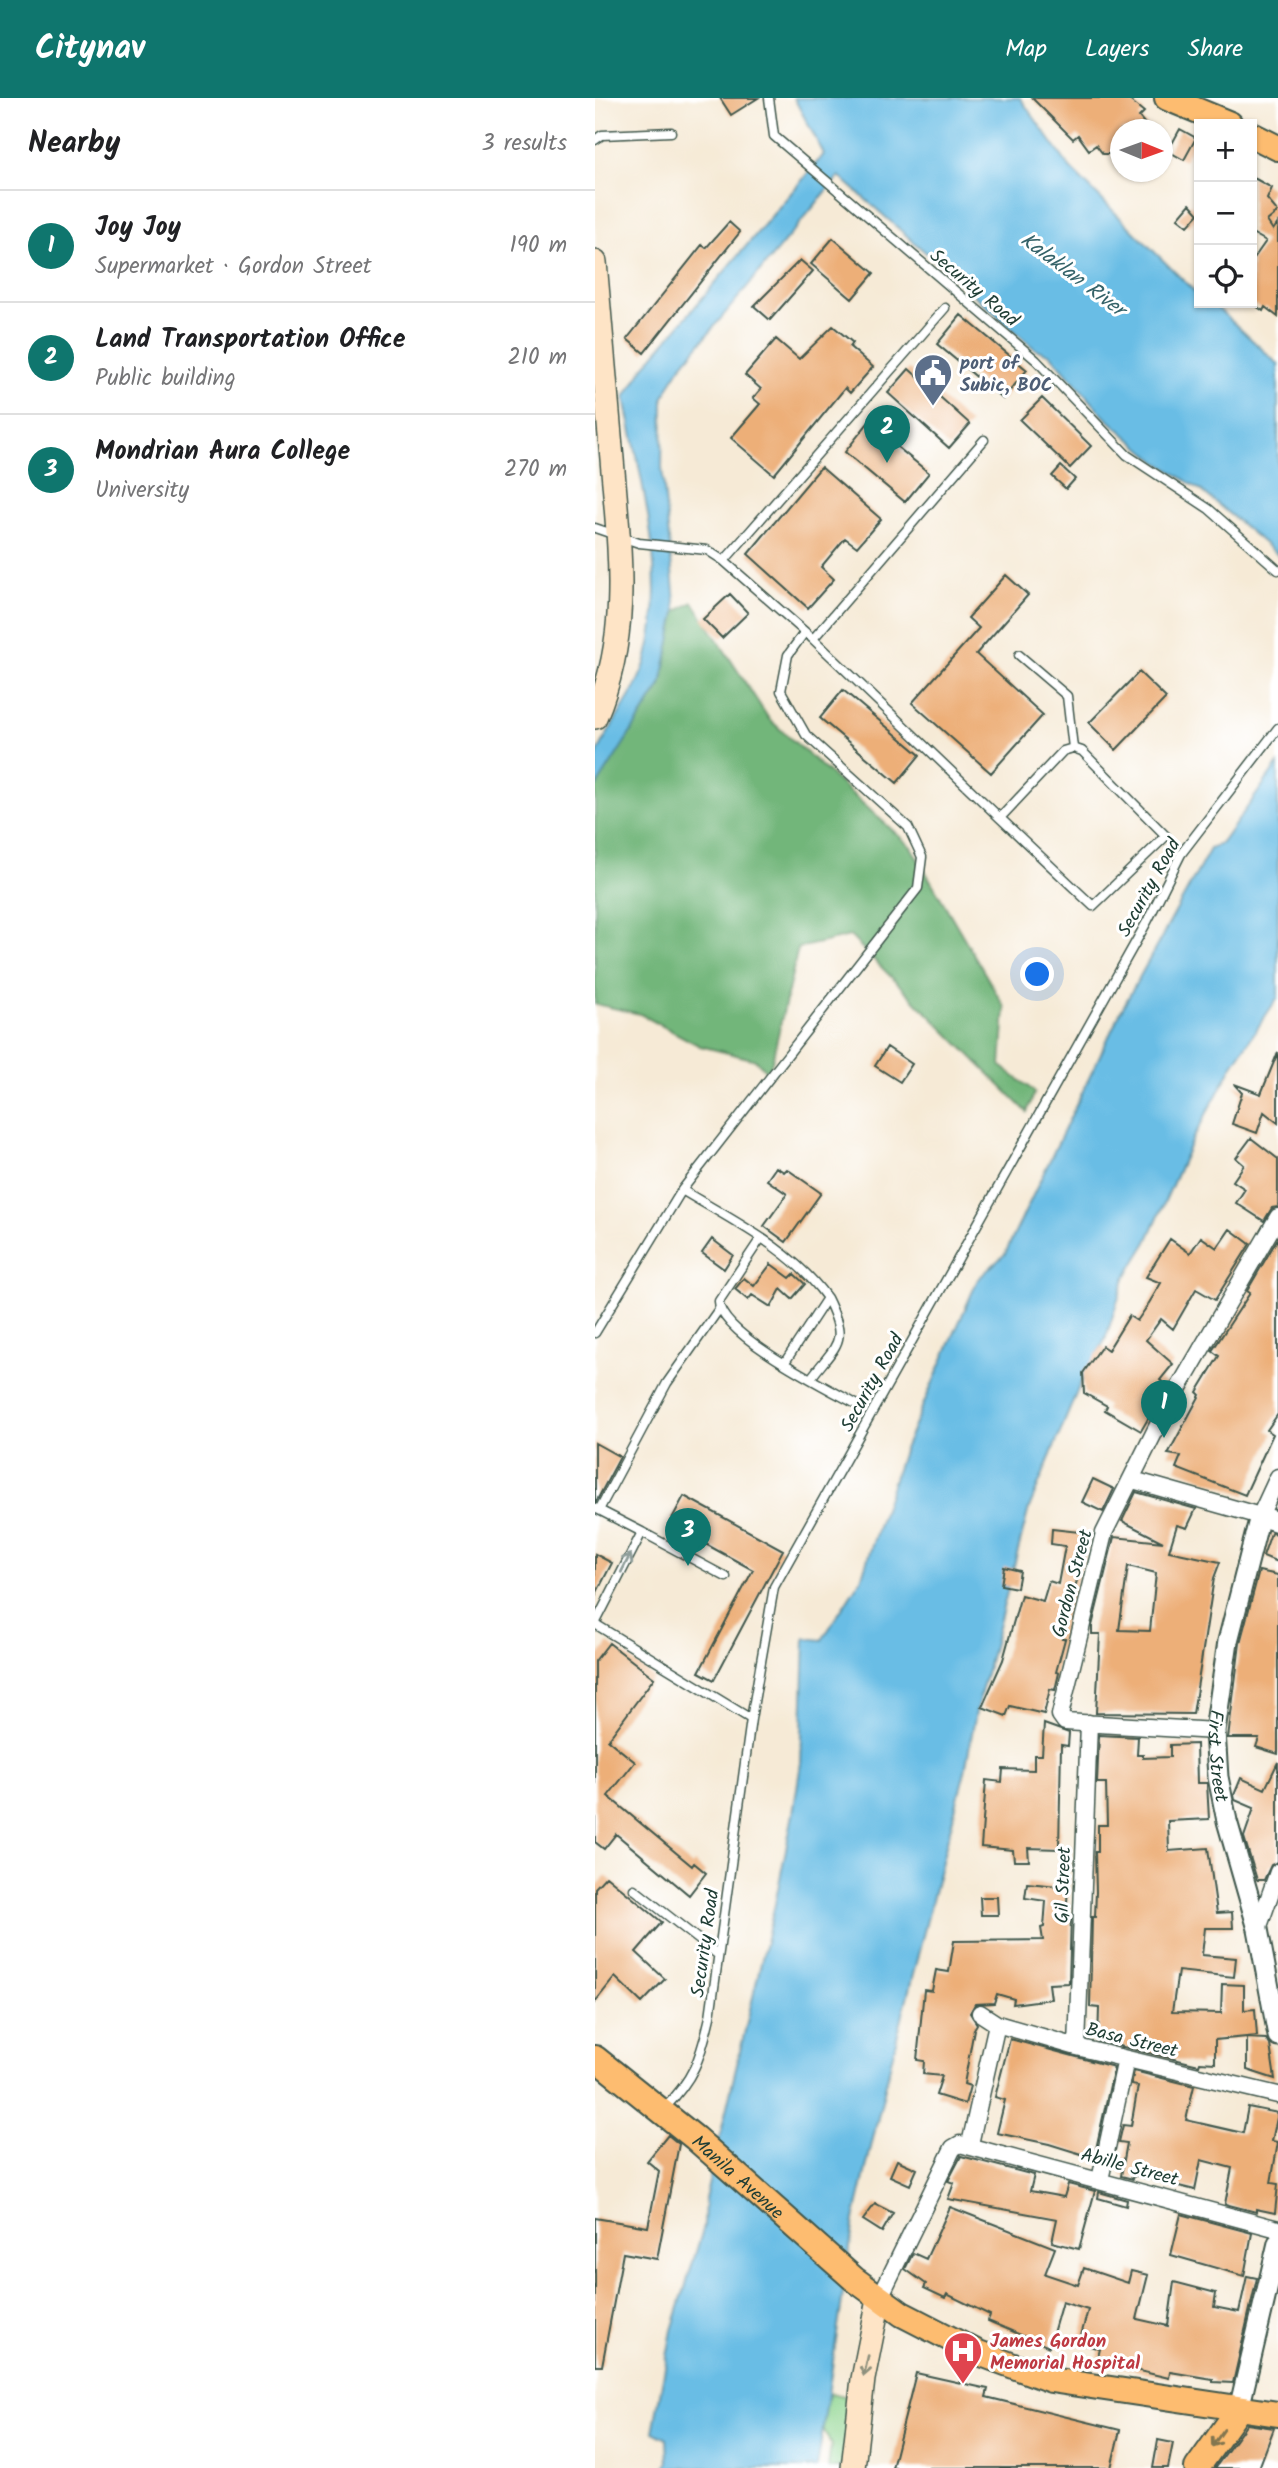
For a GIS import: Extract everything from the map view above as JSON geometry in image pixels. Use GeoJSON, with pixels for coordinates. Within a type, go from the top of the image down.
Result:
{"type":"FeatureCollection","features":[{"type":"Feature","properties":{"kind":"main road"},"geometry":{"type":"LineString","coordinates":[[1167,98],[1218,119]]}},
{"type":"Feature","properties":{"kind":"main road"},"geometry":{"type":"LineString","coordinates":[[1257,138],[1278,148]]}},
{"type":"Feature","properties":{"kind":"main road"},"geometry":{"type":"LineString","coordinates":[[595,262],[629,540],[620,630],[612,672],[595,717]]}},
{"type":"Feature","properties":{"kind":"main road","name":"Manila Avenue"},"geometry":{"type":"LineString","coordinates":[[595,2058],[695,2138],[879,2299],[976,2352],[1051,2380],[1278,2414]]}},
{"type":"Feature","properties":{"kind":"main road"},"geometry":{"type":"LineString","coordinates":[[853,2468],[863,2378],[879,2299]]}},
{"type":"Feature","properties":{"kind":"main road"},"geometry":{"type":"LineString","coordinates":[[1197,2468],[1239,2409]]}},
{"type":"Feature","properties":{"kind":"street","name":"Gordon Street"},"geometry":{"type":"LineString","coordinates":[[1215,1731],[1065,1722],[1060,1715],[1101,1542],[1163,1415],[1278,1217]]}},
{"type":"Feature","properties":{"kind":"street","name":"First Street"},"geometry":{"type":"LineString","coordinates":[[1278,1477],[1269,1519],[1228,1641],[1215,1731],[1219,1777],[1227,1821],[1265,1934],[1278,2036]]}},
{"type":"Feature","properties":{"kind":"street"},"geometry":{"type":"LineString","coordinates":[[1133,1480],[1269,1519]]}},
{"type":"Feature","properties":{"kind":"street","name":"Gil Street"},"geometry":{"type":"LineString","coordinates":[[1077,2048],[1089,1723]]}},
{"type":"Feature","properties":{"kind":"street"},"geometry":{"type":"LineString","coordinates":[[1265,1934],[1278,1872]]}},
{"type":"Feature","properties":{"kind":"street","name":"Basa Street"},"geometry":{"type":"LineString","coordinates":[[980,2013],[997,2024],[1077,2048],[1278,2095]]}},
{"type":"Feature","properties":{"kind":"street"},"geometry":{"type":"LineString","coordinates":[[879,2299],[953,2148],[970,2144],[997,2024]]}},
{"type":"Feature","properties":{"kind":"street"},"geometry":{"type":"LineString","coordinates":[[1100,2180],[1126,2059]]}},
{"type":"Feature","properties":{"kind":"street","name":"Abille Street"},"geometry":{"type":"LineString","coordinates":[[970,2144],[1278,2228]]}},
{"type":"Feature","properties":{"kind":"street"},"geometry":{"type":"LineString","coordinates":[[1239,2409],[1278,2243]]}},
{"type":"Feature","properties":{"kind":"lane","name":"Security Road"},"geometry":{"type":"LineString","coordinates":[[769,98],[773,136],[1036,360],[1127,455],[1209,509],[1278,570]]}},
{"type":"Feature","properties":{"kind":"lane"},"geometry":{"type":"LineString","coordinates":[[595,140],[602,135],[671,132]]}},
{"type":"Feature","properties":{"kind":"lane"},"geometry":{"type":"LineString","coordinates":[[724,561],[945,308]]}},
{"type":"Feature","properties":{"kind":"lane"},"geometry":{"type":"LineString","coordinates":[[813,639],[984,440]]}},
{"type":"Feature","properties":{"kind":"lane"},"geometry":{"type":"LineString","coordinates":[[595,528],[629,540],[707,550],[724,561],[813,639],[1000,818],[1093,906],[1165,840],[1164,831],[1082,751],[1073,748],[1063,751],[1000,818]]}},
{"type":"Feature","properties":{"kind":"lane"},"geometry":{"type":"LineString","coordinates":[[595,1333],[682,1190],[918,888],[922,857],[908,827],[806,736],[781,691],[788,655],[804,633]]}},
{"type":"Feature","properties":{"kind":"lane"},"geometry":{"type":"LineString","coordinates":[[1019,655],[1067,696],[1073,748]]}},
{"type":"Feature","properties":{"kind":"lane","name":"Security Road"},"geometry":{"type":"LineString","coordinates":[[661,2112],[687,2085],[699,2064],[710,2017],[751,1719],[775,1587],[1148,920],[1181,854],[1278,728]]}},
{"type":"Feature","properties":{"kind":"lane"},"geometry":{"type":"LineString","coordinates":[[682,1190],[761,1238],[800,1266],[827,1298],[841,1325],[841,1338],[811,1378]]}},
{"type":"Feature","properties":{"kind":"lane"},"geometry":{"type":"LineString","coordinates":[[761,1238],[719,1301],[722,1317],[745,1338],[858,1405]]}},
{"type":"Feature","properties":{"kind":"lane"},"geometry":{"type":"LineString","coordinates":[[785,1362],[827,1298]]}},
{"type":"Feature","properties":{"kind":"lane"},"geometry":{"type":"LineString","coordinates":[[719,1308],[667,1383],[597,1509],[726,1577]]}},
{"type":"Feature","properties":{"kind":"lane"},"geometry":{"type":"LineString","coordinates":[[642,1532],[595,1624],[751,1719]]}},
{"type":"Feature","properties":{"kind":"lane"},"geometry":{"type":"LineString","coordinates":[[634,1889],[717,1954]]}},
{"type":"Feature","properties":{"kind":"green space"},"geometry":{"type":"Polygon","coordinates":[[[693,602],[769,719],[911,847],[1005,1008],[1001,1066],[1035,1092],[1027,1112],[850,936],[798,948],[769,1074],[756,1060],[700,1046],[640,1014],[595,1004],[595,787],[661,685],[676,612],[693,602]]]}},
{"type":"Feature","properties":{"kind":"green space"},"geometry":{"type":"Polygon","coordinates":[[[830,2393],[859,2399],[849,2468],[828,2468],[831,2445],[820,2421],[830,2393]]]}},
{"type":"Feature","properties":{"kind":"water","name":"Kalaklan River"},"geometry":{"type":"Polygon","coordinates":[[[794,98],[1020,98],[1071,169],[1194,291],[1194,308],[1217,308],[1278,364],[1278,555],[1202,491],[1156,461],[1105,417],[1051,355],[1035,349],[839,176],[678,370],[663,399],[662,467],[676,612],[661,685],[595,789],[596,757],[643,670],[653,625],[654,560],[650,527],[625,397],[644,367],[824,154],[794,98]]]}},
{"type":"Feature","properties":{"kind":"water"},"geometry":{"type":"Polygon","coordinates":[[[1278,764],[1278,997],[1233,1065],[1191,1142],[1147,1242],[1125,1278],[1105,1340],[1080,1384],[1029,1508],[976,1712],[965,1771],[895,2045],[854,2220],[817,2468],[664,2468],[668,2463],[667,2439],[653,2432],[672,2330],[704,2226],[705,2199],[775,1904],[793,1814],[801,1763],[805,1638],[822,1640],[861,1579],[903,1451],[978,1279],[1005,1254],[1122,1009],[1210,849],[1222,843],[1278,764]]]}},
{"type":"Feature","properties":{"kind":"building"},"geometry":{"type":"Polygon","coordinates":[[[720,98],[758,98],[731,115],[720,98]]]}},
{"type":"Feature","properties":{"kind":"building"},"geometry":{"type":"Polygon","coordinates":[[[1032,98],[1127,98],[1144,112],[1139,117],[1141,119],[1110,119],[1109,154],[1103,154],[1096,145],[1089,150],[1078,135],[1073,139],[1032,98]]]}},
{"type":"Feature","properties":{"kind":"building"},"geometry":{"type":"Polygon","coordinates":[[[1180,129],[1194,137],[1184,160],[1173,154],[1173,142],[1180,129]]]}},
{"type":"Feature","properties":{"kind":"building"},"geometry":{"type":"Polygon","coordinates":[[[1257,180],[1272,188],[1267,199],[1278,212],[1267,221],[1273,230],[1278,223],[1278,317],[1265,307],[1263,311],[1257,307],[1257,254],[1266,241],[1257,236],[1257,180]]]}},
{"type":"Feature","properties":{"kind":"building"},"geometry":{"type":"Polygon","coordinates":[[[1190,204],[1194,208],[1194,219],[1188,226],[1178,218],[1190,204]]]}},
{"type":"Feature","properties":{"kind":"building"},"geometry":{"type":"Polygon","coordinates":[[[729,222],[740,232],[644,353],[627,339],[702,245],[706,248],[729,222]]]}},
{"type":"Feature","properties":{"kind":"building"},"geometry":{"type":"Polygon","coordinates":[[[833,238],[874,273],[852,299],[811,264],[833,238]]]}},
{"type":"Feature","properties":{"kind":"building"},"geometry":{"type":"Polygon","coordinates":[[[800,260],[813,271],[770,320],[754,306],[800,260]]]}},
{"type":"Feature","properties":{"kind":"building"},"geometry":{"type":"Polygon","coordinates":[[[961,315],[1027,370],[1003,399],[937,344],[961,315]]]}},
{"type":"Feature","properties":{"kind":"building"},"geometry":{"type":"Polygon","coordinates":[[[833,326],[853,343],[850,347],[873,367],[850,393],[845,388],[774,475],[731,438],[760,404],[753,398],[761,389],[745,375],[776,339],[799,359],[833,326]]]}},
{"type":"Feature","properties":{"kind":"building"},"geometry":{"type":"Polygon","coordinates":[[[909,369],[970,424],[949,448],[888,393],[909,369]]]}},
{"type":"Feature","properties":{"kind":"building"},"geometry":{"type":"Polygon","coordinates":[[[1042,398],[1091,446],[1070,468],[1020,420],[1042,398]]]}},
{"type":"Feature","properties":{"kind":"building"},"geometry":{"type":"Polygon","coordinates":[[[868,423],[929,473],[905,502],[845,452],[868,423]]]}},
{"type":"Feature","properties":{"kind":"building"},"geometry":{"type":"Polygon","coordinates":[[[1061,466],[1075,479],[1066,489],[1052,476],[1061,466]]]}},
{"type":"Feature","properties":{"kind":"building"},"geometry":{"type":"Polygon","coordinates":[[[821,467],[881,519],[857,547],[845,538],[821,567],[834,579],[808,608],[748,554],[821,467]]]}},
{"type":"Feature","properties":{"kind":"building"},"geometry":{"type":"Polygon","coordinates":[[[1006,575],[1028,595],[976,654],[1043,715],[991,773],[912,703],[979,628],[968,618],[1006,575]]]}},
{"type":"Feature","properties":{"kind":"building"},"geometry":{"type":"Polygon","coordinates":[[[730,594],[748,613],[722,638],[703,619],[730,594]]]}},
{"type":"Feature","properties":{"kind":"building"},"geometry":{"type":"Polygon","coordinates":[[[1139,672],[1166,698],[1116,750],[1089,723],[1139,672]]]}},
{"type":"Feature","properties":{"kind":"building"},"geometry":{"type":"Polygon","coordinates":[[[843,690],[920,755],[897,783],[820,718],[843,690]]]}},
{"type":"Feature","properties":{"kind":"building"},"geometry":{"type":"Polygon","coordinates":[[[887,1047],[912,1064],[900,1082],[875,1066],[887,1047]]]}},
{"type":"Feature","properties":{"kind":"building"},"geometry":{"type":"Polygon","coordinates":[[[1278,1052],[1278,1123],[1264,1112],[1257,1133],[1232,1124],[1242,1093],[1234,1084],[1261,1094],[1278,1052]]]}},
{"type":"Feature","properties":{"kind":"building"},"geometry":{"type":"Polygon","coordinates":[[[1251,1138],[1278,1159],[1278,1207],[1272,1208],[1264,1221],[1236,1203],[1245,1189],[1233,1181],[1244,1165],[1236,1158],[1251,1138]]]}},
{"type":"Feature","properties":{"kind":"building"},"geometry":{"type":"Polygon","coordinates":[[[776,1167],[784,1172],[787,1169],[821,1193],[786,1242],[764,1226],[787,1194],[767,1180],[776,1167]]]}},
{"type":"Feature","properties":{"kind":"building"},"geometry":{"type":"Polygon","coordinates":[[[1230,1229],[1250,1244],[1215,1300],[1196,1289],[1173,1329],[1161,1319],[1146,1340],[1173,1364],[1160,1380],[1167,1386],[1141,1431],[1105,1410],[1107,1406],[1084,1393],[1083,1373],[1102,1346],[1108,1350],[1129,1316],[1137,1321],[1146,1308],[1161,1283],[1146,1277],[1170,1239],[1190,1253],[1201,1237],[1217,1248],[1230,1229]]]}},
{"type":"Feature","properties":{"kind":"building"},"geometry":{"type":"Polygon","coordinates":[[[1278,1238],[1278,1414],[1267,1430],[1273,1434],[1245,1495],[1176,1468],[1181,1456],[1168,1454],[1200,1395],[1197,1392],[1219,1356],[1212,1351],[1250,1293],[1247,1291],[1278,1238]]]}},
{"type":"Feature","properties":{"kind":"building"},"geometry":{"type":"Polygon","coordinates":[[[712,1239],[733,1255],[724,1269],[702,1253],[712,1239]]]}},
{"type":"Feature","properties":{"kind":"building"},"geometry":{"type":"Polygon","coordinates":[[[771,1264],[790,1278],[794,1274],[805,1284],[792,1299],[781,1289],[771,1307],[752,1295],[748,1300],[735,1289],[744,1278],[754,1286],[771,1264]]]}},
{"type":"Feature","properties":{"kind":"building"},"geometry":{"type":"Polygon","coordinates":[[[595,1443],[620,1457],[596,1502],[595,1502],[595,1443]]]}},
{"type":"Feature","properties":{"kind":"building"},"geometry":{"type":"Polygon","coordinates":[[[1093,1479],[1114,1489],[1103,1512],[1082,1502],[1093,1479]]]}},
{"type":"Feature","properties":{"kind":"building"},"geometry":{"type":"Polygon","coordinates":[[[1136,1492],[1196,1509],[1187,1528],[1177,1525],[1169,1551],[1220,1562],[1214,1578],[1193,1714],[1096,1713],[1100,1634],[1092,1634],[1092,1626],[1114,1537],[1163,1542],[1122,1521],[1136,1492]],[[1128,1566],[1119,1630],[1150,1631],[1156,1573],[1128,1566]]]}},
{"type":"Feature","properties":{"kind":"building"},"geometry":{"type":"Polygon","coordinates":[[[684,1496],[783,1550],[714,1680],[699,1672],[753,1570],[669,1524],[684,1496]]]}},
{"type":"Feature","properties":{"kind":"building"},"geometry":{"type":"Polygon","coordinates":[[[1052,1529],[1089,1533],[1062,1639],[1065,1639],[1056,1672],[1059,1673],[1055,1690],[1050,1689],[1044,1714],[1010,1706],[1006,1716],[982,1707],[1003,1660],[1021,1595],[1043,1601],[1049,1581],[1058,1584],[1065,1546],[1051,1544],[1052,1529]]]}},
{"type":"Feature","properties":{"kind":"building"},"geometry":{"type":"Polygon","coordinates":[[[1271,1533],[1278,1534],[1278,1562],[1263,1556],[1271,1533]]]}},
{"type":"Feature","properties":{"kind":"building"},"geometry":{"type":"Polygon","coordinates":[[[595,1554],[612,1563],[595,1596],[595,1554]]]}},
{"type":"Feature","properties":{"kind":"building"},"geometry":{"type":"Polygon","coordinates":[[[1004,1567],[1020,1571],[1017,1588],[1001,1585],[1004,1567]]]}},
{"type":"Feature","properties":{"kind":"building"},"geometry":{"type":"Polygon","coordinates":[[[1259,1571],[1278,1575],[1278,1754],[1256,1747],[1259,1738],[1228,1738],[1240,1643],[1259,1571]]]}},
{"type":"Feature","properties":{"kind":"building"},"geometry":{"type":"Polygon","coordinates":[[[609,1643],[654,1678],[608,1740],[635,1762],[608,1796],[692,1866],[694,1863],[706,1873],[689,1895],[616,1834],[604,1849],[595,1842],[595,1661],[609,1643]]]}},
{"type":"Feature","properties":{"kind":"building"},"geometry":{"type":"Polygon","coordinates":[[[1044,1724],[1069,1733],[1068,1746],[1061,1745],[1059,1849],[1028,1848],[1029,1861],[1014,1861],[1013,1850],[981,1847],[986,1780],[1002,1782],[1003,1769],[1034,1770],[1034,1755],[1042,1755],[1044,1724]]]}},
{"type":"Feature","properties":{"kind":"building"},"geometry":{"type":"Polygon","coordinates":[[[1099,1735],[1138,1737],[1137,1755],[1143,1755],[1143,1758],[1170,1757],[1170,1745],[1196,1744],[1197,1783],[1207,1783],[1209,1819],[1168,1821],[1169,1851],[1208,1848],[1217,1913],[1232,1912],[1233,1928],[1205,1928],[1202,1955],[1236,1958],[1234,1977],[1178,1971],[1172,2012],[1221,2013],[1222,1984],[1244,1985],[1244,2010],[1255,2009],[1257,2036],[1215,2040],[1215,2063],[1200,2062],[1199,2065],[1098,2041],[1099,2008],[1090,2007],[1092,1917],[1095,1917],[1095,1852],[1098,1852],[1098,1825],[1107,1825],[1106,1783],[1097,1783],[1099,1735]]]}},
{"type":"Feature","properties":{"kind":"building"},"geometry":{"type":"Polygon","coordinates":[[[1278,1762],[1278,1862],[1271,1865],[1264,1880],[1257,1880],[1244,1837],[1254,1808],[1235,1800],[1234,1795],[1241,1778],[1265,1789],[1278,1762]]]}},
{"type":"Feature","properties":{"kind":"building"},"geometry":{"type":"Polygon","coordinates":[[[606,1876],[662,1922],[636,1952],[665,1979],[642,2003],[615,1977],[595,2002],[595,1888],[606,1876]]]}},
{"type":"Feature","properties":{"kind":"building"},"geometry":{"type":"Polygon","coordinates":[[[1027,1883],[1068,1887],[1066,1917],[1071,1917],[1069,1983],[1049,1984],[1051,1999],[1013,2004],[1014,1999],[997,1994],[994,2003],[975,2004],[970,2013],[977,2024],[964,2084],[970,2086],[965,2104],[936,2095],[942,2076],[923,2074],[924,2061],[917,2060],[924,1990],[932,1991],[936,1970],[949,1972],[954,1941],[1043,1940],[1041,1928],[1044,1927],[1046,1901],[1025,1898],[1027,1883]]]}},
{"type":"Feature","properties":{"kind":"building"},"geometry":{"type":"Polygon","coordinates":[[[980,1897],[997,1897],[998,1915],[981,1915],[980,1897]]]}},
{"type":"Feature","properties":{"kind":"building"},"geometry":{"type":"Polygon","coordinates":[[[1247,2038],[1266,2039],[1270,2045],[1275,2079],[1247,2070],[1247,2038]]]}},
{"type":"Feature","properties":{"kind":"building"},"geometry":{"type":"Polygon","coordinates":[[[1010,2039],[1114,2067],[1094,2158],[1049,2144],[997,2133],[1005,2100],[995,2097],[1010,2039]]]}},
{"type":"Feature","properties":{"kind":"building"},"geometry":{"type":"Polygon","coordinates":[[[1134,2071],[1194,2086],[1186,2120],[1243,2133],[1248,2107],[1278,2113],[1272,2141],[1278,2142],[1271,2183],[1278,2184],[1275,2213],[1256,2209],[1256,2212],[1225,2204],[1232,2168],[1201,2160],[1195,2190],[1134,2175],[1133,2179],[1121,2176],[1127,2143],[1119,2142],[1123,2125],[1131,2126],[1138,2086],[1131,2085],[1134,2071]]]}},
{"type":"Feature","properties":{"kind":"building"},"geometry":{"type":"Polygon","coordinates":[[[668,2135],[679,2144],[657,2259],[623,2253],[602,2366],[595,2366],[595,2218],[648,2227],[659,2171],[647,2161],[668,2135]]]}},
{"type":"Feature","properties":{"kind":"building"},"geometry":{"type":"Polygon","coordinates":[[[961,2156],[1034,2175],[1030,2191],[1064,2197],[1068,2184],[1095,2191],[1079,2249],[1052,2242],[1057,2219],[948,2199],[954,2183],[948,2181],[961,2156]]]}},
{"type":"Feature","properties":{"kind":"building"},"geometry":{"type":"Polygon","coordinates":[[[897,2160],[917,2169],[910,2185],[890,2176],[897,2160]]]}},
{"type":"Feature","properties":{"kind":"building"},"geometry":{"type":"Polygon","coordinates":[[[1099,2192],[1127,2200],[1126,2206],[1098,2198],[1099,2192]]]}},
{"type":"Feature","properties":{"kind":"building"},"geometry":{"type":"Polygon","coordinates":[[[875,2204],[893,2213],[882,2232],[863,2220],[875,2204]]]}},
{"type":"Feature","properties":{"kind":"building"},"geometry":{"type":"Polygon","coordinates":[[[950,2207],[1055,2248],[1045,2274],[1078,2285],[1084,2268],[1128,2283],[1131,2271],[1148,2275],[1137,2319],[1168,2326],[1174,2282],[1216,2293],[1214,2307],[1239,2312],[1247,2276],[1257,2278],[1233,2383],[1213,2382],[1213,2379],[1170,2372],[1169,2378],[1097,2361],[1100,2349],[1079,2343],[1088,2310],[1062,2302],[1049,2347],[988,2321],[990,2315],[947,2294],[945,2298],[924,2288],[926,2284],[905,2269],[913,2253],[926,2259],[950,2207]]]}},
{"type":"Feature","properties":{"kind":"building"},"geometry":{"type":"Polygon","coordinates":[[[1181,2214],[1252,2233],[1244,2276],[1171,2255],[1181,2214]]]}},
{"type":"Feature","properties":{"kind":"building"},"geometry":{"type":"Polygon","coordinates":[[[916,2373],[988,2389],[986,2397],[1120,2430],[1111,2468],[892,2468],[916,2373]]]}},
{"type":"Feature","properties":{"kind":"building"},"geometry":{"type":"Polygon","coordinates":[[[1247,2424],[1274,2428],[1259,2468],[1215,2468],[1247,2424]]]}},
{"type":"Feature","properties":{"kind":"building"},"geometry":{"type":"Polygon","coordinates":[[[1158,2440],[1173,2443],[1168,2468],[1153,2468],[1158,2440]]]}},
{"type":"Feature","properties":{"kind":"place","name":"port of Subic, BOC"},"geometry":{"type":"Point","coordinates":[933,407]}},
{"type":"Feature","properties":{"kind":"place","name":"Land Transportation Office"},"geometry":{"type":"Point","coordinates":[887,463]}},
{"type":"Feature","properties":{"kind":"place","name":"Joy Joy"},"geometry":{"type":"Point","coordinates":[1164,1438]}},
{"type":"Feature","properties":{"kind":"place","name":"Mondrian Aura College"},"geometry":{"type":"Point","coordinates":[688,1566]}},
{"type":"Feature","properties":{"kind":"place","name":"James Gordon Memorial Hospital"},"geometry":{"type":"Point","coordinates":[963,2385]}}]}
